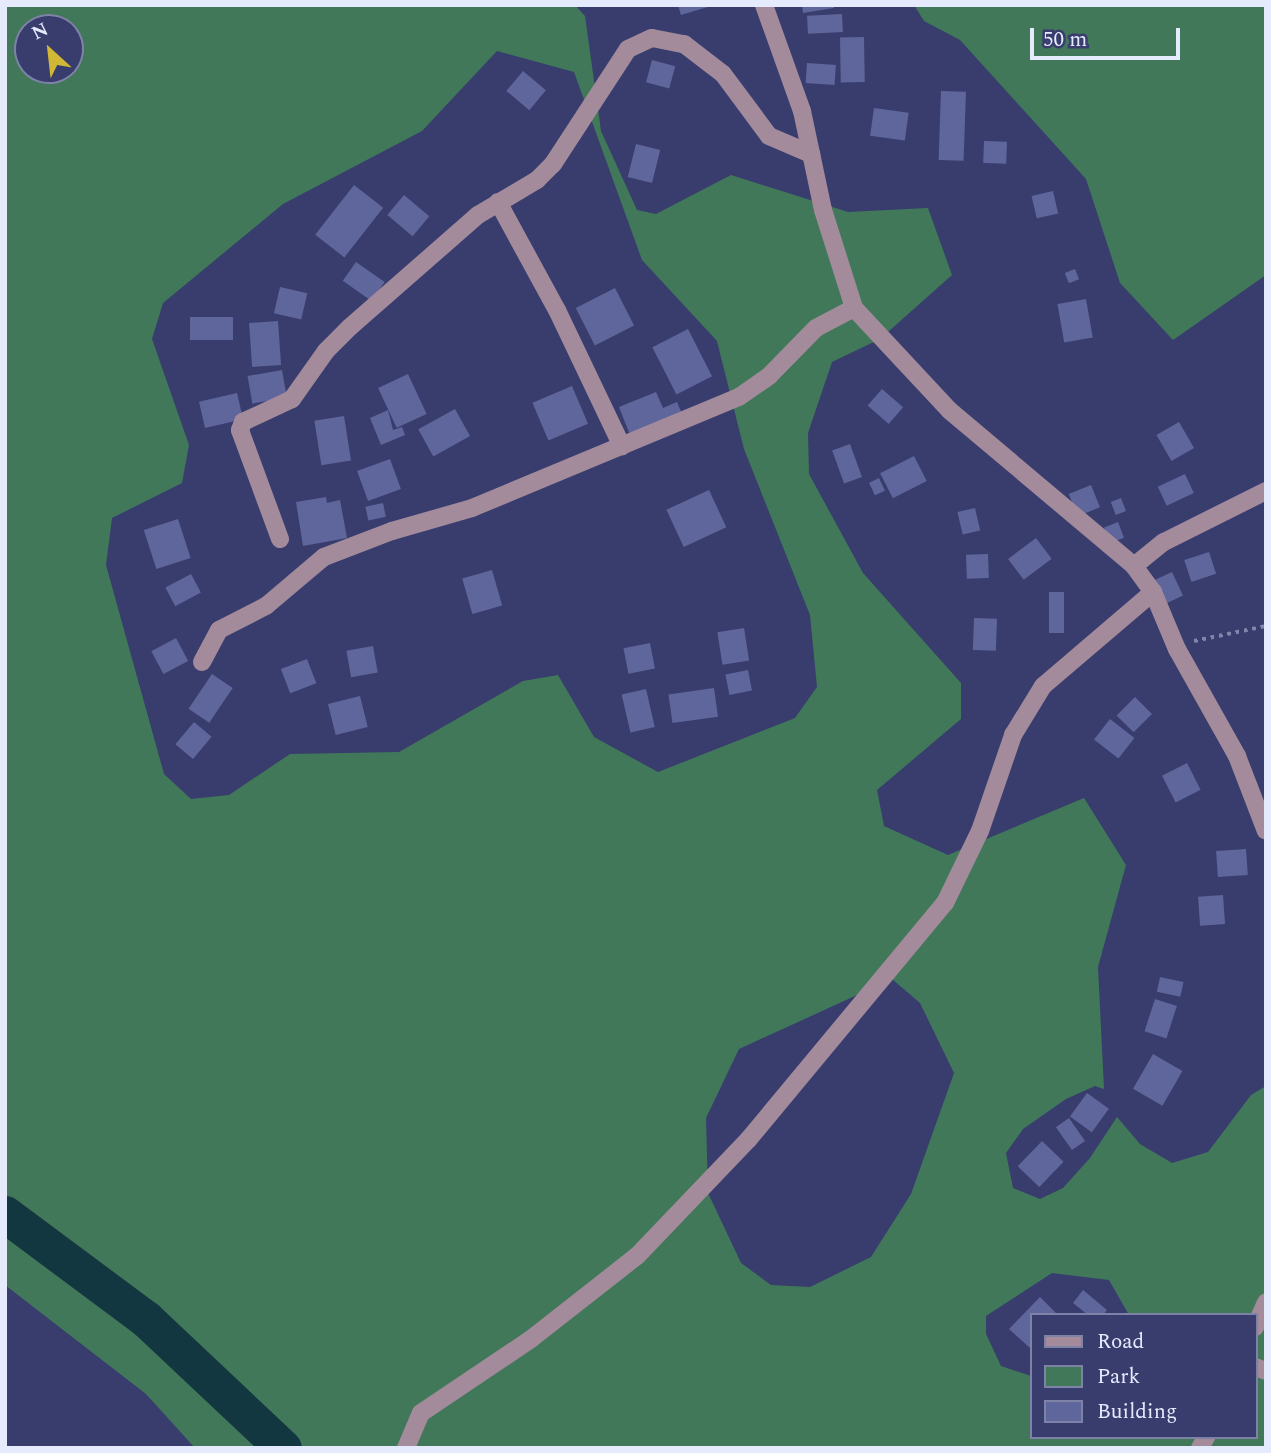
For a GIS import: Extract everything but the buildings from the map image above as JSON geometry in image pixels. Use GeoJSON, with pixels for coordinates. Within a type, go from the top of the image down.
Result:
{"type":"FeatureCollection","features":[{"type":"Feature","properties":{"kind":"street"},"geometry":{"type":"LineString","coordinates":[[764,5],[802,111],[835,254],[854,308],[949,410],[1134,566],[1153,592],[1177,649],[1237,756],[1266,831]]}},
{"type":"Feature","properties":{"kind":"street"},"geometry":{"type":"LineString","coordinates":[[280,540],[240,430],[243,422],[292,399],[326,351],[350,327],[498,202],[537,180],[553,164],[628,48],[652,38],[684,44],[703,55],[723,74],[769,136],[811,153]]}},
{"type":"Feature","properties":{"kind":"street"},"geometry":{"type":"LineString","coordinates":[[498,202],[557,310],[622,446]]}},
{"type":"Feature","properties":{"kind":"street"},"geometry":{"type":"LineString","coordinates":[[202,662],[219,630],[266,606],[324,557],[392,530],[472,508],[738,397],[769,376],[816,328],[854,308]]}},
{"type":"Feature","properties":{"kind":"street"},"geometry":{"type":"LineString","coordinates":[[1134,566],[1164,542],[1266,491]]}},
{"type":"Feature","properties":{"kind":"street"},"geometry":{"type":"LineString","coordinates":[[406,1448],[421,1413],[531,1339],[637,1256],[748,1140],[945,903],[980,831],[1013,736],[1043,686],[1153,592]]}},
{"type":"Feature","properties":{"kind":"street"},"geometry":{"type":"LineString","coordinates":[[1257,1322],[1266,1302]]}},
{"type":"Feature","properties":{"kind":"path"},"geometry":{"type":"LineString","coordinates":[[1177,649],[1221,634],[1240,635],[1266,626]]}},
{"type":"Feature","properties":{"kind":"green space"},"geometry":{"type":"Polygon","coordinates":[[[5,5],[575,5],[585,16],[601,131],[637,210],[656,214],[731,175],[848,212],[928,208],[952,275],[880,339],[832,362],[808,433],[809,474],[863,573],[961,683],[961,719],[877,790],[884,826],[948,855],[1084,798],[1126,865],[1098,967],[1104,1089],[1095,1086],[1066,1099],[1023,1129],[1006,1153],[1013,1188],[1040,1199],[1063,1188],[1090,1158],[1117,1117],[1140,1144],[1172,1163],[1208,1152],[1251,1095],[1266,1086],[1266,1448],[195,1448],[146,1394],[5,1285],[5,5]],[[497,51],[422,131],[283,204],[163,303],[152,339],[189,445],[182,483],[112,518],[106,565],[164,774],[191,799],[229,795],[290,754],[399,752],[523,681],[558,675],[594,737],[658,772],[795,718],[817,687],[810,615],[744,449],[717,341],[642,260],[574,72],[497,51]],[[892,979],[739,1049],[706,1118],[708,1193],[741,1263],[771,1285],[810,1287],[871,1257],[911,1194],[954,1073],[920,1003],[892,979]]]}},
{"type":"Feature","properties":{"kind":"green space"},"geometry":{"type":"Polygon","coordinates":[[[914,5],[1266,5],[1266,275],[1173,340],[1120,283],[1086,179],[960,40],[924,21],[914,5]]]}},
{"type":"Feature","properties":{"kind":"waterway"},"geometry":{"type":"LineString","coordinates":[[5,1214],[146,1319],[283,1448]]}}]}
